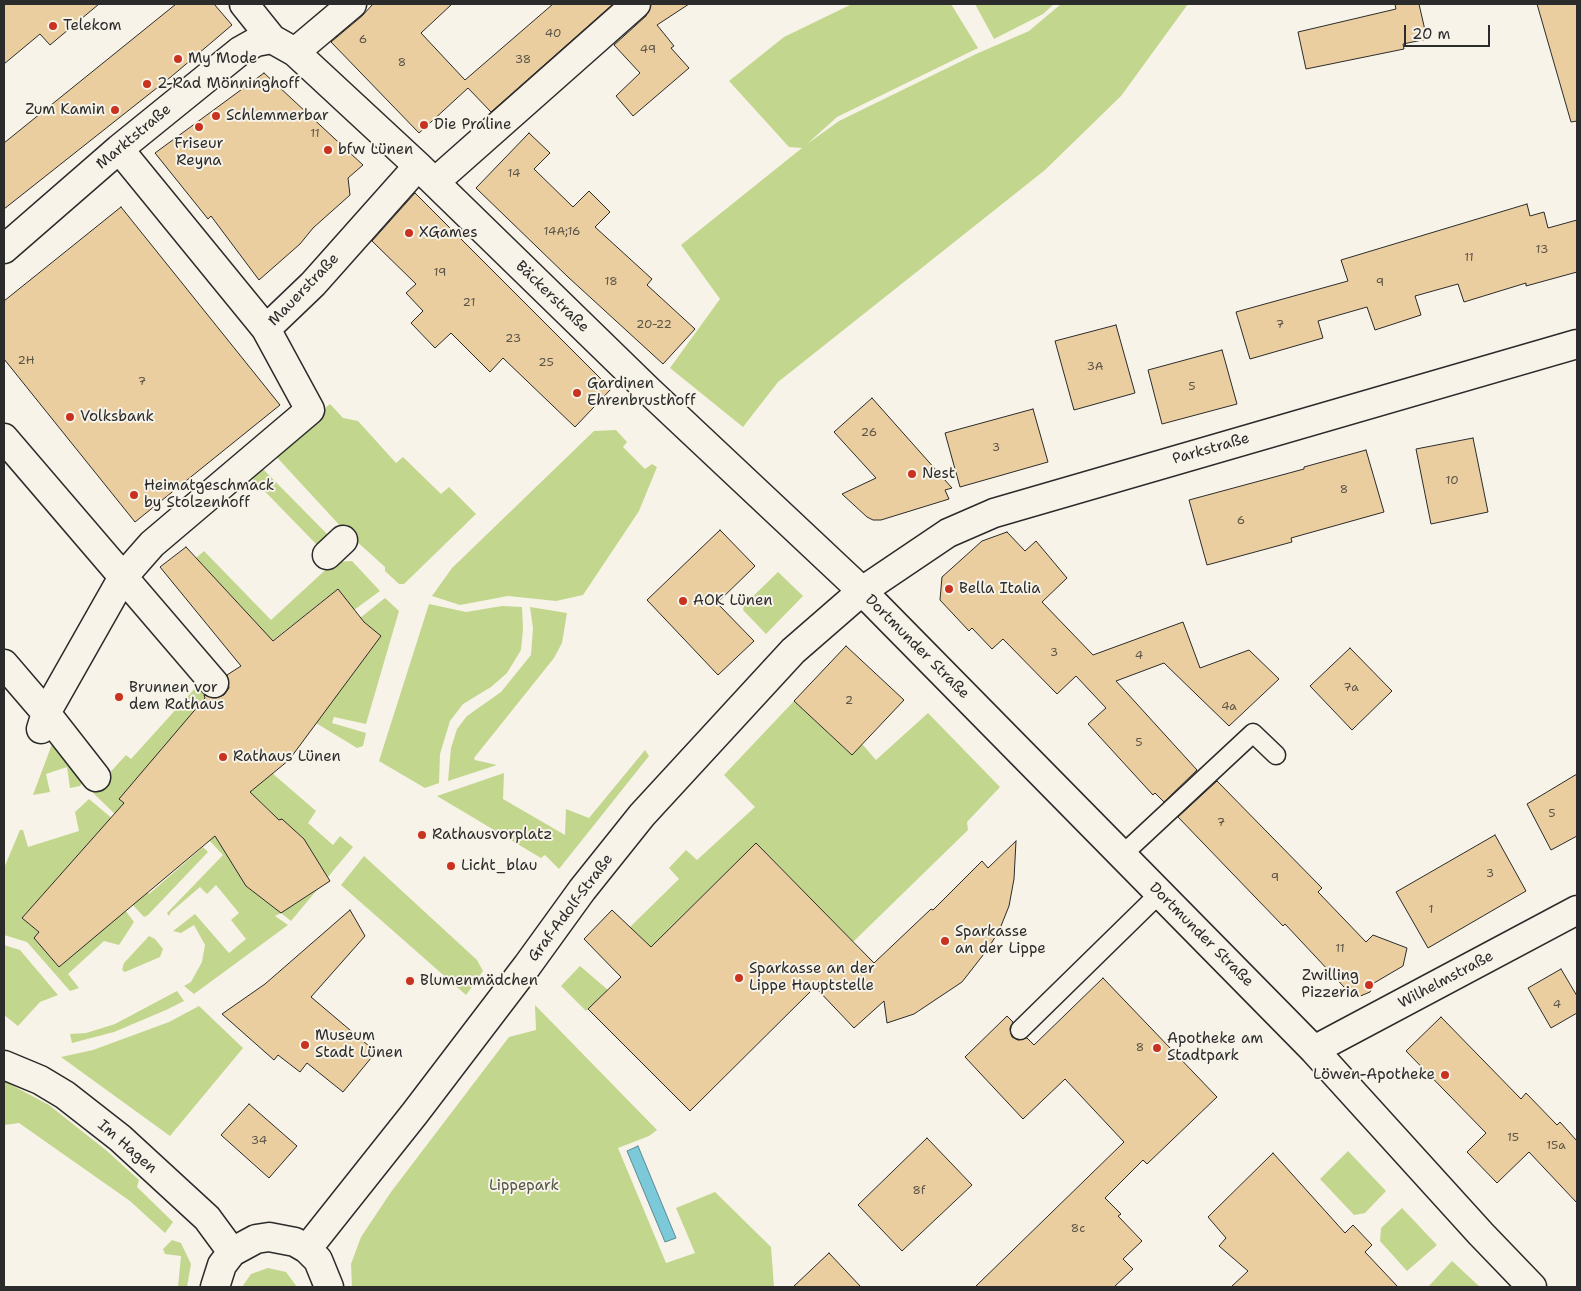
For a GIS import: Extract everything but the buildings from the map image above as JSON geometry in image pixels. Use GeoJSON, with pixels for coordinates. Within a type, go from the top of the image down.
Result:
{"type":"FeatureCollection","features":[{"type":"Feature","properties":{"kind":"street","name":"Bäckerstraße"},"geometry":{"type":"LineString","coordinates":[[244,4],[284,45],[426,174],[646,389],[862,591]]}},
{"type":"Feature","properties":{"kind":"street"},"geometry":{"type":"LineString","coordinates":[[284,45],[352,4]]}},
{"type":"Feature","properties":{"kind":"street","name":"Mauerstraße"},"geometry":{"type":"LineString","coordinates":[[119,149],[266,330],[426,174],[636,4]]}},
{"type":"Feature","properties":{"kind":"street","name":"Marktstraße"},"geometry":{"type":"LineString","coordinates":[[4,249],[119,149],[240,51],[256,42],[284,45]]}},
{"type":"Feature","properties":{"kind":"street"},"geometry":{"type":"LineString","coordinates":[[43,723],[123,577],[152,544],[178,524],[310,410],[266,330]]}},
{"type":"Feature","properties":{"kind":"street","name":"Parkstraße"},"geometry":{"type":"LineString","coordinates":[[862,591],[948,533],[994,513],[1577,344]]}},
{"type":"Feature","properties":{"kind":"street"},"geometry":{"type":"LineString","coordinates":[[4,438],[214,683]]}},
{"type":"Feature","properties":{"kind":"street","name":"Dortmunder Straße"},"geometry":{"type":"LineString","coordinates":[[862,591],[1314,1050],[1457,1209],[1532,1287]]}},
{"type":"Feature","properties":{"kind":"street","name":"Graf-Adolf-Straße"},"geometry":{"type":"LineString","coordinates":[[307,1249],[415,1113],[582,890],[642,815],[793,651],[862,591]]}},
{"type":"Feature","properties":{"kind":"street"},"geometry":{"type":"LineString","coordinates":[[4,664],[43,723],[96,776]]}},
{"type":"Feature","properties":{"kind":"street","name":"Wilhelmstraße"},"geometry":{"type":"LineString","coordinates":[[1314,1050],[1577,910]]}},
{"type":"Feature","properties":{"kind":"street","name":"Im Hagen"},"geometry":{"type":"LineString","coordinates":[[4,1065],[40,1080],[65,1095],[120,1138],[206,1218],[232,1252]]}},
{"type":"Feature","properties":{"kind":"street"},"geometry":{"type":"LineString","coordinates":[[215,1287],[222,1265],[232,1252],[250,1241],[269,1237],[289,1240],[307,1249],[318,1260],[325,1273],[329,1287]]}},
{"type":"Feature","properties":{"kind":"lane"},"geometry":{"type":"LineString","coordinates":[[1122,855],[1253,733],[1276,755]]}},
{"type":"Feature","properties":{"kind":"lane"},"geometry":{"type":"LineString","coordinates":[[1020,1030],[1160,893]]}},
{"type":"Feature","properties":{"kind":"green space"},"geometry":{"type":"Polygon","coordinates":[[[852,4],[951,4],[978,48],[837,117],[807,144],[839,121],[976,54],[1029,31],[1061,4],[1188,4],[1121,96],[1045,170],[778,382],[743,427],[670,368],[720,299],[681,245],[802,148],[789,147],[729,81],[784,37],[852,4]]]}},
{"type":"Feature","properties":{"kind":"green space"},"geometry":{"type":"Polygon","coordinates":[[[975,4],[1054,4],[1043,14],[994,39],[975,4]]]}},
{"type":"Feature","properties":{"kind":"green space"},"geometry":{"type":"Polygon","coordinates":[[[330,404],[343,418],[358,421],[396,463],[403,457],[441,494],[449,487],[476,514],[404,584],[399,584],[385,571],[385,567],[343,529],[272,452],[330,404]]]}},
{"type":"Feature","properties":{"kind":"green space"},"geometry":{"type":"Polygon","coordinates":[[[616,430],[627,442],[623,447],[645,469],[652,464],[657,467],[639,511],[583,595],[556,601],[508,596],[460,605],[432,596],[452,568],[594,431],[616,430]]]}},
{"type":"Feature","properties":{"kind":"green space"},"geometry":{"type":"Polygon","coordinates":[[[254,465],[262,468],[329,536],[318,546],[246,472],[254,465]]]}},
{"type":"Feature","properties":{"kind":"green space"},"geometry":{"type":"Polygon","coordinates":[[[204,551],[271,620],[334,562],[352,561],[380,591],[354,610],[338,589],[263,648],[259,626],[196,558],[204,551]]]}},
{"type":"Feature","properties":{"kind":"green space"},"geometry":{"type":"Polygon","coordinates":[[[778,572],[803,596],[766,634],[743,610],[744,605],[778,572]]]}},
{"type":"Feature","properties":{"kind":"green space"},"geometry":{"type":"Polygon","coordinates":[[[385,598],[399,611],[366,724],[334,717],[332,723],[366,733],[363,746],[357,748],[316,723],[380,637],[360,618],[385,598]]]}},
{"type":"Feature","properties":{"kind":"green space"},"geometry":{"type":"Polygon","coordinates":[[[429,604],[466,612],[502,606],[522,607],[523,629],[521,650],[507,673],[491,687],[463,704],[450,721],[440,754],[439,783],[425,788],[379,761],[429,604]]]}},
{"type":"Feature","properties":{"kind":"green space"},"geometry":{"type":"Polygon","coordinates":[[[530,607],[567,613],[562,643],[554,658],[474,758],[475,760],[497,765],[448,781],[451,748],[457,729],[467,716],[501,692],[531,655],[533,628],[530,607]]]}},
{"type":"Feature","properties":{"kind":"green space"},"geometry":{"type":"Polygon","coordinates":[[[198,685],[204,694],[206,703],[120,800],[127,806],[117,816],[92,792],[126,755],[131,759],[198,685]]]}},
{"type":"Feature","properties":{"kind":"green space"},"geometry":{"type":"Polygon","coordinates":[[[794,701],[852,755],[862,744],[876,760],[928,713],[1000,787],[967,822],[968,830],[853,942],[756,843],[651,947],[630,927],[679,879],[669,868],[686,850],[697,860],[755,807],[724,775],[794,701]]]}},
{"type":"Feature","properties":{"kind":"green space"},"geometry":{"type":"Polygon","coordinates":[[[55,736],[89,774],[80,786],[70,788],[67,767],[46,774],[50,792],[33,795],[55,736]]]}},
{"type":"Feature","properties":{"kind":"green space"},"geometry":{"type":"Polygon","coordinates":[[[645,750],[649,756],[559,869],[545,855],[541,858],[437,796],[504,773],[503,799],[565,835],[566,809],[589,818],[645,750]]]}},
{"type":"Feature","properties":{"kind":"green space"},"geometry":{"type":"Polygon","coordinates":[[[272,773],[316,811],[308,823],[333,845],[340,836],[353,847],[291,921],[281,913],[309,895],[326,875],[304,839],[282,820],[279,820],[250,792],[272,773]]]}},
{"type":"Feature","properties":{"kind":"green space"},"geometry":{"type":"Polygon","coordinates":[[[89,799],[114,820],[95,836],[22,918],[39,932],[35,939],[59,967],[125,910],[134,922],[119,945],[104,941],[68,974],[79,988],[70,991],[27,942],[4,935],[4,868],[20,830],[23,830],[28,847],[79,831],[75,812],[89,799]]]}},
{"type":"Feature","properties":{"kind":"green space"},"geometry":{"type":"Polygon","coordinates":[[[214,832],[246,886],[281,913],[275,916],[288,925],[194,994],[184,986],[191,982],[202,962],[205,945],[194,925],[181,933],[173,931],[195,914],[229,953],[246,939],[231,920],[239,913],[216,885],[207,894],[200,887],[171,912],[169,916],[167,913],[223,855],[207,838],[214,832]]]}},
{"type":"Feature","properties":{"kind":"green space"},"geometry":{"type":"Polygon","coordinates":[[[203,847],[208,852],[144,917],[130,902],[145,890],[149,894],[203,847]]]}},
{"type":"Feature","properties":{"kind":"green space"},"geometry":{"type":"Polygon","coordinates":[[[364,856],[477,960],[483,971],[466,995],[341,885],[364,856]]]}},
{"type":"Feature","properties":{"kind":"green space"},"geometry":{"type":"Polygon","coordinates":[[[149,936],[155,939],[163,949],[160,957],[125,972],[122,970],[124,963],[149,936]]]}},
{"type":"Feature","properties":{"kind":"green space"},"geometry":{"type":"Polygon","coordinates":[[[4,945],[20,950],[58,995],[40,1002],[18,1026],[4,1015],[4,945]]]}},
{"type":"Feature","properties":{"kind":"green space"},"geometry":{"type":"Polygon","coordinates":[[[580,966],[608,990],[586,1011],[561,986],[580,966]]]}},
{"type":"Feature","properties":{"kind":"green space"},"geometry":{"type":"Polygon","coordinates":[[[177,991],[184,1001],[114,1032],[72,1043],[70,1034],[86,1033],[115,1024],[177,991]]]}},
{"type":"Feature","properties":{"kind":"green space","name":"Lippepark"},"geometry":{"type":"Polygon","coordinates":[[[535,1005],[657,1130],[649,1136],[618,1148],[666,1263],[695,1253],[676,1208],[715,1192],[771,1247],[774,1287],[352,1287],[351,1264],[361,1237],[391,1192],[509,1037],[536,1030],[535,1005]]]}},
{"type":"Feature","properties":{"kind":"green space"},"geometry":{"type":"Polygon","coordinates":[[[199,1006],[243,1048],[170,1136],[61,1057],[93,1050],[169,1022],[199,1006]]]}},
{"type":"Feature","properties":{"kind":"green space"},"geometry":{"type":"Polygon","coordinates":[[[4,1081],[49,1105],[107,1151],[139,1180],[137,1187],[173,1222],[165,1233],[130,1201],[19,1123],[4,1125],[4,1081]]]}},
{"type":"Feature","properties":{"kind":"green space"},"geometry":{"type":"Polygon","coordinates":[[[1348,1151],[1386,1191],[1365,1213],[1354,1215],[1320,1179],[1348,1151]]]}},
{"type":"Feature","properties":{"kind":"green space"},"geometry":{"type":"Polygon","coordinates":[[[1402,1208],[1437,1245],[1407,1271],[1380,1241],[1381,1228],[1402,1208]]]}},
{"type":"Feature","properties":{"kind":"green space"},"geometry":{"type":"Polygon","coordinates":[[[172,1240],[181,1243],[191,1264],[187,1287],[178,1287],[181,1256],[165,1254],[163,1249],[172,1240]]]}},
{"type":"Feature","properties":{"kind":"green space"},"geometry":{"type":"Polygon","coordinates":[[[1452,1261],[1480,1287],[1428,1287],[1452,1261]]]}},
{"type":"Feature","properties":{"kind":"green space"},"geometry":{"type":"Polygon","coordinates":[[[268,1268],[286,1272],[297,1287],[242,1287],[251,1274],[268,1268]]]}},
{"type":"Feature","properties":{"kind":"water"},"geometry":{"type":"Polygon","coordinates":[[[638,1146],[676,1238],[665,1242],[627,1151],[638,1146]]]}},
{"type":"Feature","properties":{"kind":"place","name":"Telekom"},"geometry":{"type":"Point","coordinates":[53,26]}},
{"type":"Feature","properties":{"kind":"place","name":"My Mode"},"geometry":{"type":"Point","coordinates":[178,59]}},
{"type":"Feature","properties":{"kind":"place","name":"2-Rad Mönninghoff"},"geometry":{"type":"Point","coordinates":[147,84]}},
{"type":"Feature","properties":{"kind":"place","name":"Zum Kamin"},"geometry":{"type":"Point","coordinates":[115,110]}},
{"type":"Feature","properties":{"kind":"place","name":"Schlemmerbar"},"geometry":{"type":"Point","coordinates":[216,116]}},
{"type":"Feature","properties":{"kind":"place","name":"Die Praline"},"geometry":{"type":"Point","coordinates":[424,125]}},
{"type":"Feature","properties":{"kind":"place","name":"Friseur Reyna"},"geometry":{"type":"Point","coordinates":[199,127]}},
{"type":"Feature","properties":{"kind":"place","name":"bfw Lünen"},"geometry":{"type":"Point","coordinates":[328,150]}},
{"type":"Feature","properties":{"kind":"place","name":"XGames"},"geometry":{"type":"Point","coordinates":[409,233]}},
{"type":"Feature","properties":{"kind":"place","name":"Gardinen Ehrenbrusthoff"},"geometry":{"type":"Point","coordinates":[577,393]}},
{"type":"Feature","properties":{"kind":"place","name":"Volksbank"},"geometry":{"type":"Point","coordinates":[70,417]}},
{"type":"Feature","properties":{"kind":"place","name":"Nest"},"geometry":{"type":"Point","coordinates":[912,474]}},
{"type":"Feature","properties":{"kind":"place","name":"Heimatgeschmack by Stolzenhoff"},"geometry":{"type":"Point","coordinates":[134,495]}},
{"type":"Feature","properties":{"kind":"place","name":"Bella Italia"},"geometry":{"type":"Point","coordinates":[949,589]}},
{"type":"Feature","properties":{"kind":"place","name":"AOK Lünen"},"geometry":{"type":"Point","coordinates":[683,601]}},
{"type":"Feature","properties":{"kind":"place","name":"Brunnen vor dem Rathaus"},"geometry":{"type":"Point","coordinates":[119,697]}},
{"type":"Feature","properties":{"kind":"place","name":"Rathaus Lünen"},"geometry":{"type":"Point","coordinates":[223,757]}},
{"type":"Feature","properties":{"kind":"place","name":"Rathausvorplatz"},"geometry":{"type":"Point","coordinates":[422,835]}},
{"type":"Feature","properties":{"kind":"place","name":"Licht_blau"},"geometry":{"type":"Point","coordinates":[451,866]}},
{"type":"Feature","properties":{"kind":"place","name":"Sparkasse an der Lippe"},"geometry":{"type":"Point","coordinates":[945,941]}},
{"type":"Feature","properties":{"kind":"place","name":"Sparkasse an der Lippe Hauptstelle"},"geometry":{"type":"Point","coordinates":[739,978]}},
{"type":"Feature","properties":{"kind":"place","name":"Blumenmädchen"},"geometry":{"type":"Point","coordinates":[410,981]}},
{"type":"Feature","properties":{"kind":"place","name":"Zwilling Pizzeria"},"geometry":{"type":"Point","coordinates":[1369,985]}},
{"type":"Feature","properties":{"kind":"place","name":"Museum Stadt Lünen"},"geometry":{"type":"Point","coordinates":[305,1045]}},
{"type":"Feature","properties":{"kind":"place","name":"Apotheke am Stadtpark"},"geometry":{"type":"Point","coordinates":[1157,1048]}},
{"type":"Feature","properties":{"kind":"place","name":"Löwen-Apotheke"},"geometry":{"type":"Point","coordinates":[1445,1075]}}]}
